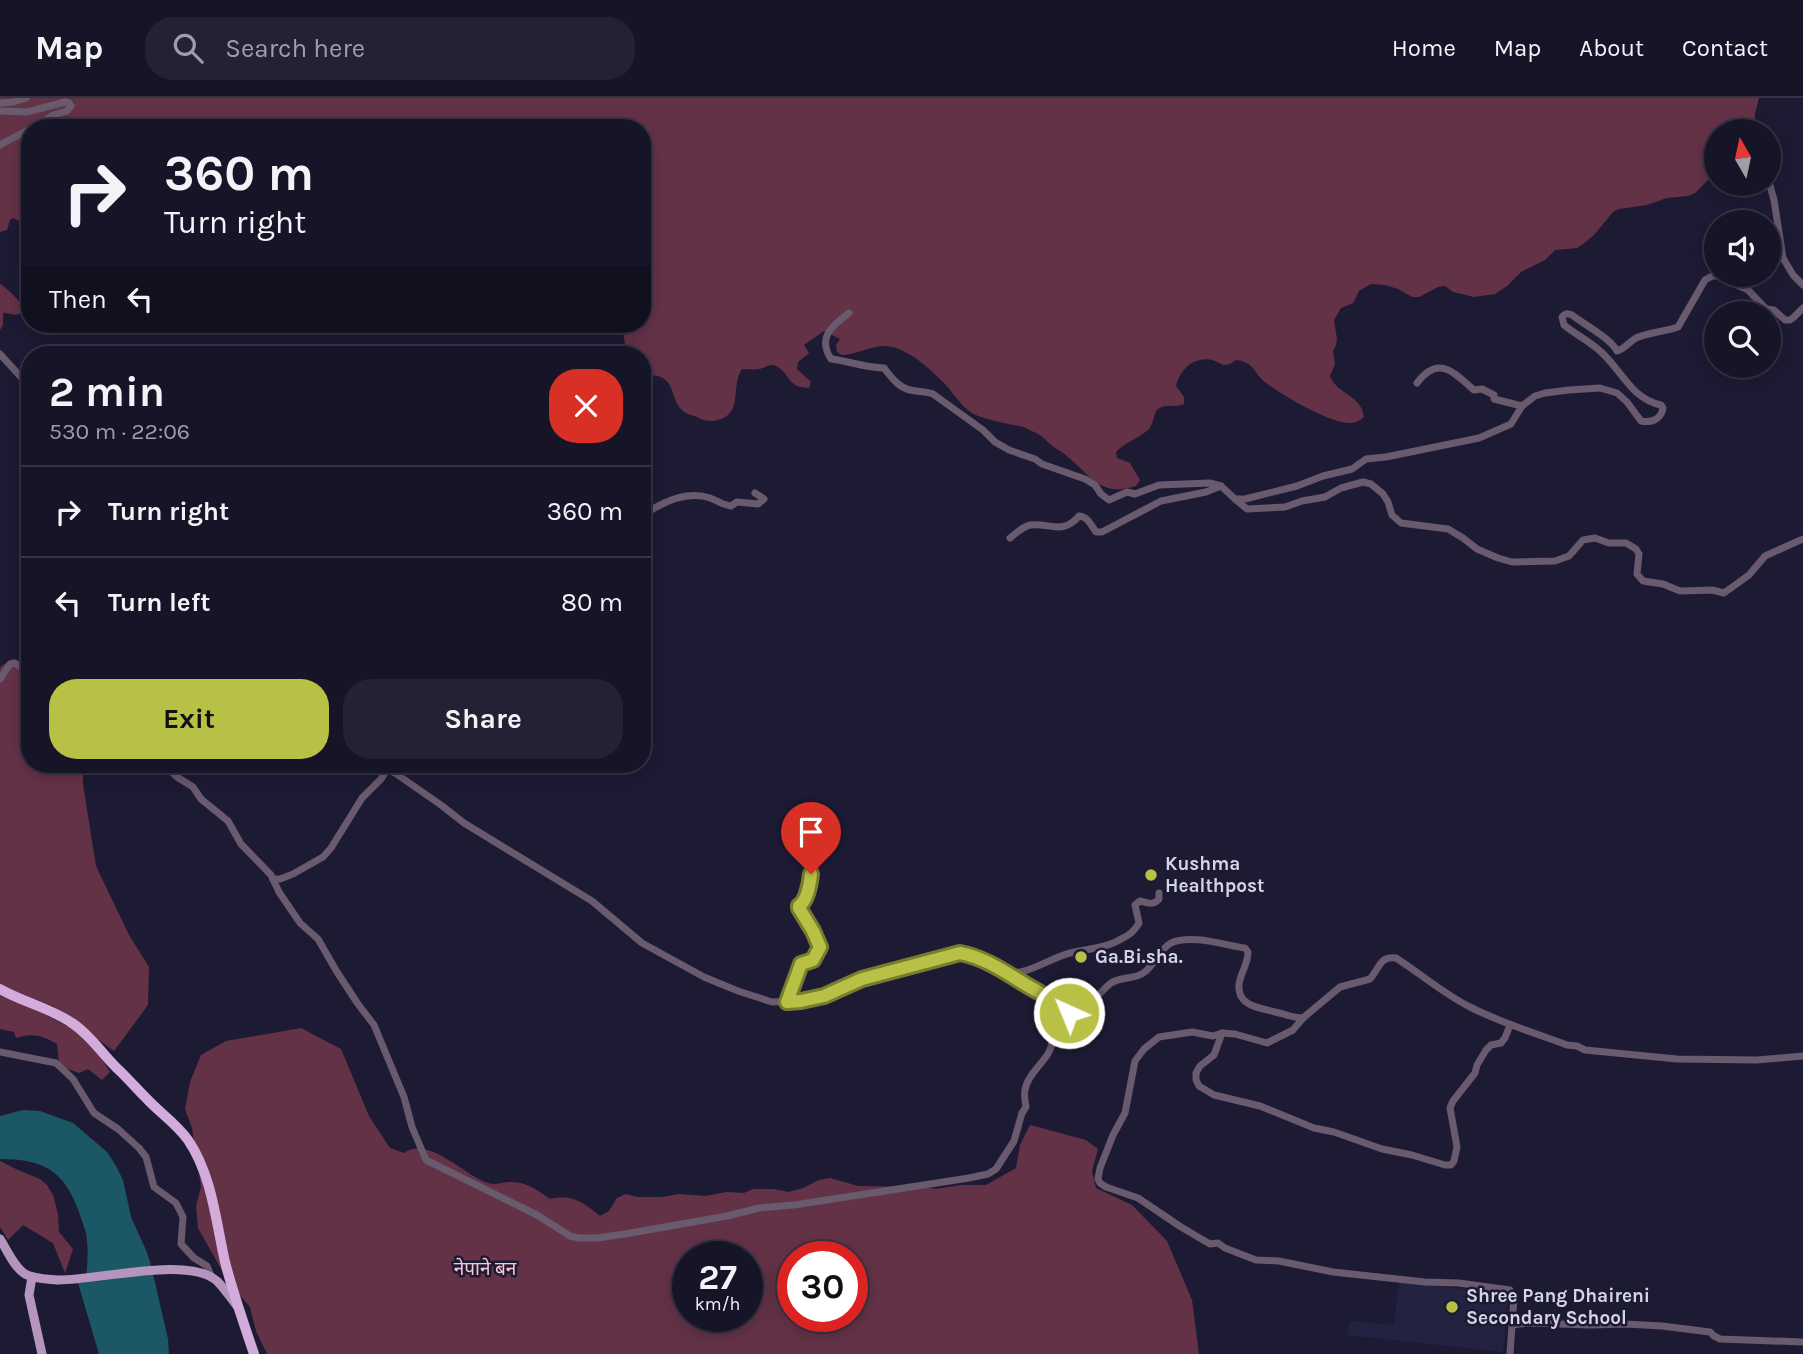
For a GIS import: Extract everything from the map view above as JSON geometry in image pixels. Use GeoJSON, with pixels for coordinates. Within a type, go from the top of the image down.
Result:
{"type":"FeatureCollection","features":[{"type":"Feature","properties":{"kind":"highway"},"geometry":{"type":"LineString","coordinates":[[0,989],[58,1014],[76,1026],[188,1139],[200,1161],[209,1187],[226,1266],[254,1354]]}},
{"type":"Feature","properties":{"kind":"main road"},"geometry":{"type":"LineString","coordinates":[[0,1239],[17,1266],[32,1277],[65,1280],[170,1269],[193,1270],[216,1280],[240,1310]]}},
{"type":"Feature","properties":{"kind":"main road"},"geometry":{"type":"LineString","coordinates":[[32,1277],[29,1295],[42,1354]]}},
{"type":"Feature","properties":{"kind":"street"},"geometry":{"type":"LineString","coordinates":[[0,103],[26,98]]}},
{"type":"Feature","properties":{"kind":"street"},"geometry":{"type":"LineString","coordinates":[[0,111],[27,112],[65,102],[71,106],[67,111],[48,119]]}},
{"type":"Feature","properties":{"kind":"street"},"geometry":{"type":"LineString","coordinates":[[0,145],[21,134]]}},
{"type":"Feature","properties":{"kind":"street"},"geometry":{"type":"LineString","coordinates":[[1773,196],[1783,258],[1789,271],[1803,285]]}},
{"type":"Feature","properties":{"kind":"street"},"geometry":{"type":"LineString","coordinates":[[1235,499],[1297,486],[1352,468],[1366,460],[1479,438],[1511,424],[1522,406],[1535,396],[1545,393],[1601,388],[1617,393],[1641,421],[1654,421],[1662,413],[1661,405],[1640,397],[1602,353],[1564,325],[1564,314],[1572,315],[1614,344],[1617,351],[1622,351],[1634,339],[1678,327],[1705,280],[1712,276],[1718,276],[1748,290],[1766,309],[1774,310],[1785,320],[1790,320],[1803,308]]}},
{"type":"Feature","properties":{"kind":"street"},"geometry":{"type":"LineString","coordinates":[[849,313],[831,327],[826,336],[825,346],[831,359],[871,368],[884,368],[898,384],[910,390],[933,394],[984,430],[995,442],[1042,464],[1084,479],[1095,485],[1109,500],[1127,492],[1135,494],[1159,485],[1210,483],[1221,486],[1247,509],[1274,509],[1325,497],[1341,488],[1363,482],[1371,484],[1383,494],[1392,515],[1401,523],[1448,529],[1476,549],[1512,562],[1555,561],[1569,556],[1583,540],[1589,538],[1609,543],[1626,543],[1639,554],[1639,578],[1680,592],[1712,590],[1724,593],[1749,575],[1765,556],[1803,539]]}},
{"type":"Feature","properties":{"kind":"street"},"geometry":{"type":"LineString","coordinates":[[0,354],[21,377]]}},
{"type":"Feature","properties":{"kind":"street"},"geometry":{"type":"LineString","coordinates":[[1417,383],[1429,372],[1448,368],[1474,390],[1482,389],[1494,395],[1494,399],[1522,406]]}},
{"type":"Feature","properties":{"kind":"street"},"geometry":{"type":"LineString","coordinates":[[1010,538],[1030,525],[1058,528],[1066,526],[1079,516],[1088,520],[1096,532],[1102,532],[1161,501],[1206,492],[1221,486]]}},
{"type":"Feature","properties":{"kind":"street"},"geometry":{"type":"LineString","coordinates":[[651,510],[677,498],[694,495],[731,506],[737,502],[758,504],[764,499],[755,493]]}},
{"type":"Feature","properties":{"kind":"street"},"geometry":{"type":"LineString","coordinates":[[0,679],[10,664],[21,667]]}},
{"type":"Feature","properties":{"kind":"street"},"geometry":{"type":"LineString","coordinates":[[173,773],[193,787],[201,799],[228,821],[241,844],[271,875],[300,923],[318,939],[344,983],[374,1025],[404,1097],[412,1127],[426,1160],[537,1215],[570,1236],[579,1238],[625,1234],[760,1208],[988,1174],[996,1169],[1014,1141],[1026,1107],[1024,1092],[1027,1084],[1035,1069],[1046,1058],[1050,1047],[1052,1037],[1038,1007],[1041,1005],[1052,1014],[1062,1016],[1088,1003],[1114,981],[1142,974],[1171,943],[1198,940],[1245,948],[1248,962],[1239,980],[1241,997],[1255,1008],[1303,1018]]}},
{"type":"Feature","properties":{"kind":"street"},"geometry":{"type":"LineString","coordinates":[[273,879],[293,874],[323,857],[338,840],[362,798],[385,773]]}},
{"type":"Feature","properties":{"kind":"street"},"geometry":{"type":"LineString","coordinates":[[395,773],[464,823],[592,901],[642,943],[705,977],[738,991],[772,1002],[801,1001],[824,996],[862,979],[960,953],[971,955],[1007,973],[1027,987],[1058,1002],[1080,1006]]}},
{"type":"Feature","properties":{"kind":"street"},"geometry":{"type":"LineString","coordinates":[[787,1002],[801,964],[813,960],[820,947],[799,906],[804,903],[814,865],[794,848]]}},
{"type":"Feature","properties":{"kind":"street"},"geometry":{"type":"LineString","coordinates":[[1007,973],[1027,971],[1066,954],[1104,946],[1124,938],[1136,929],[1139,923],[1135,905],[1140,901],[1148,904],[1156,902],[1159,893]]}},
{"type":"Feature","properties":{"kind":"street"},"geometry":{"type":"LineString","coordinates":[[1510,1354],[1514,1298],[1510,1290],[1333,1272],[1279,1261],[1256,1260],[1218,1243],[1210,1244],[1138,1198],[1100,1183],[1100,1168],[1125,1113],[1136,1061],[1144,1049],[1159,1037],[1192,1032],[1213,1036],[1222,1033],[1235,1034],[1267,1043],[1293,1030],[1303,1018],[1340,987],[1370,979],[1379,964],[1389,957],[1396,958],[1469,1006],[1510,1025],[1585,1050],[1659,1058],[1757,1060],[1803,1056]]}},
{"type":"Feature","properties":{"kind":"street"},"geometry":{"type":"LineString","coordinates":[[1222,1033],[1213,1055],[1196,1073],[1199,1086],[1214,1095],[1260,1106],[1314,1128],[1382,1149],[1451,1165],[1457,1147],[1450,1108],[1452,1101],[1475,1073],[1486,1050],[1505,1038],[1510,1025]]}},
{"type":"Feature","properties":{"kind":"street"},"geometry":{"type":"LineString","coordinates":[[0,1052],[56,1063],[73,1079],[94,1112],[139,1148],[146,1157],[154,1187],[176,1203],[183,1217],[181,1244],[194,1258],[207,1266],[212,1278]]}},
{"type":"Feature","properties":{"kind":"street"},"geometry":{"type":"LineString","coordinates":[[1512,1325],[1527,1322],[1662,1326],[1710,1332],[1720,1339],[1803,1342]]}},
{"type":"Feature","properties":{"kind":"shaded area"},"geometry":{"type":"Polygon","coordinates":[[[23,1110],[40,1111],[73,1123],[107,1152],[116,1166],[123,1180],[131,1217],[151,1265],[169,1354],[99,1354],[78,1283],[86,1282],[88,1258],[86,1233],[73,1198],[59,1177],[50,1170],[28,1161],[0,1159],[0,1116],[23,1110]]]}},
{"type":"Feature","properties":{"kind":"shaded area","name":"Shree Pang Dhaireni Secondary School"},"geometry":{"type":"Polygon","coordinates":[[[1399,1282],[1509,1294],[1503,1352],[1347,1335],[1349,1321],[1394,1325],[1399,1282]]]}},
{"type":"Feature","properties":{"kind":"green space"},"geometry":{"type":"Polygon","coordinates":[[[0,98],[1759,98],[1755,119],[1704,119],[1704,184],[1695,193],[1613,212],[1583,244],[1577,248],[1555,250],[1545,260],[1521,272],[1495,294],[1474,297],[1453,292],[1445,286],[1419,297],[1412,297],[1398,289],[1371,284],[1359,291],[1353,303],[1341,308],[1334,320],[1337,339],[1333,351],[1335,364],[1330,376],[1362,409],[1364,417],[1359,421],[1341,422],[1306,407],[1272,387],[1250,365],[1242,361],[1236,360],[1223,365],[1208,359],[1194,362],[1183,371],[1176,386],[1184,397],[1184,404],[1160,408],[1148,430],[1116,452],[1117,458],[1130,463],[1140,480],[1136,486],[1124,489],[1105,487],[1098,483],[1042,436],[1024,427],[972,413],[933,372],[905,352],[884,346],[842,355],[837,352],[836,345],[840,339],[824,331],[804,345],[809,353],[798,362],[797,369],[811,382],[809,388],[796,385],[774,365],[742,369],[734,405],[726,416],[710,421],[684,411],[667,381],[657,376],[651,377],[651,346],[625,346],[623,333],[651,333],[651,119],[21,119],[21,220],[13,218],[10,220],[7,230],[0,232],[0,98]]]}},
{"type":"Feature","properties":{"kind":"green space"},"geometry":{"type":"Polygon","coordinates":[[[0,284],[20,302],[21,312],[3,313],[0,330],[0,284]]]}},
{"type":"Feature","properties":{"kind":"green space"},"geometry":{"type":"Polygon","coordinates":[[[15,659],[21,662],[21,773],[83,773],[96,866],[129,935],[149,967],[148,1005],[114,1051],[61,1011],[0,984],[1,666],[15,659]]]}},
{"type":"Feature","properties":{"kind":"green space"},"geometry":{"type":"Polygon","coordinates":[[[0,995],[75,1030],[102,1059],[110,1072],[102,1080],[88,1069],[79,1073],[68,1069],[59,1063],[57,1044],[37,1036],[16,1038],[14,1032],[0,1029],[0,995]]]}},
{"type":"Feature","properties":{"kind":"green space","name":"नेपाने बन"},"geometry":{"type":"Polygon","coordinates":[[[301,1028],[341,1049],[369,1116],[390,1148],[404,1153],[424,1149],[488,1183],[521,1183],[550,1199],[577,1200],[600,1216],[609,1211],[617,1198],[626,1194],[637,1197],[663,1197],[679,1194],[706,1196],[726,1192],[744,1193],[753,1189],[789,1192],[830,1178],[858,1186],[936,1189],[986,1185],[1016,1168],[1020,1145],[1030,1125],[1086,1140],[1098,1149],[1092,1171],[1096,1188],[1132,1205],[1167,1241],[1192,1300],[1199,1354],[267,1354],[256,1331],[250,1307],[229,1283],[198,1228],[196,1206],[201,1187],[192,1128],[185,1109],[190,1082],[201,1055],[226,1041],[301,1028]]]}},
{"type":"Feature","properties":{"kind":"green space"},"geometry":{"type":"Polygon","coordinates":[[[0,1161],[40,1179],[53,1195],[59,1232],[73,1249],[65,1273],[53,1243],[23,1225],[8,1240],[0,1227],[0,1161]]]}},
{"type":"Feature","properties":{"kind":"place","name":"Kushma Healthpost"},"geometry":{"type":"Point","coordinates":[1151,875]}},
{"type":"Feature","properties":{"kind":"place","name":"Ga.Bi.sha."},"geometry":{"type":"Point","coordinates":[1081,957]}},
{"type":"Feature","properties":{"kind":"place","name":"Shree Pang Dhaireni Secondary School"},"geometry":{"type":"Point","coordinates":[1452,1307]}},
{"type":"Feature","properties":{"kind":"route"},"geometry":{"type":"LineString","coordinates":[[811,874],[804,903],[799,908],[820,947],[813,960],[801,964],[787,1002],[824,996],[849,983],[960,953],[971,955],[1007,973],[1027,987],[1058,1002],[1080,1006],[1069,1013]]}}]}
